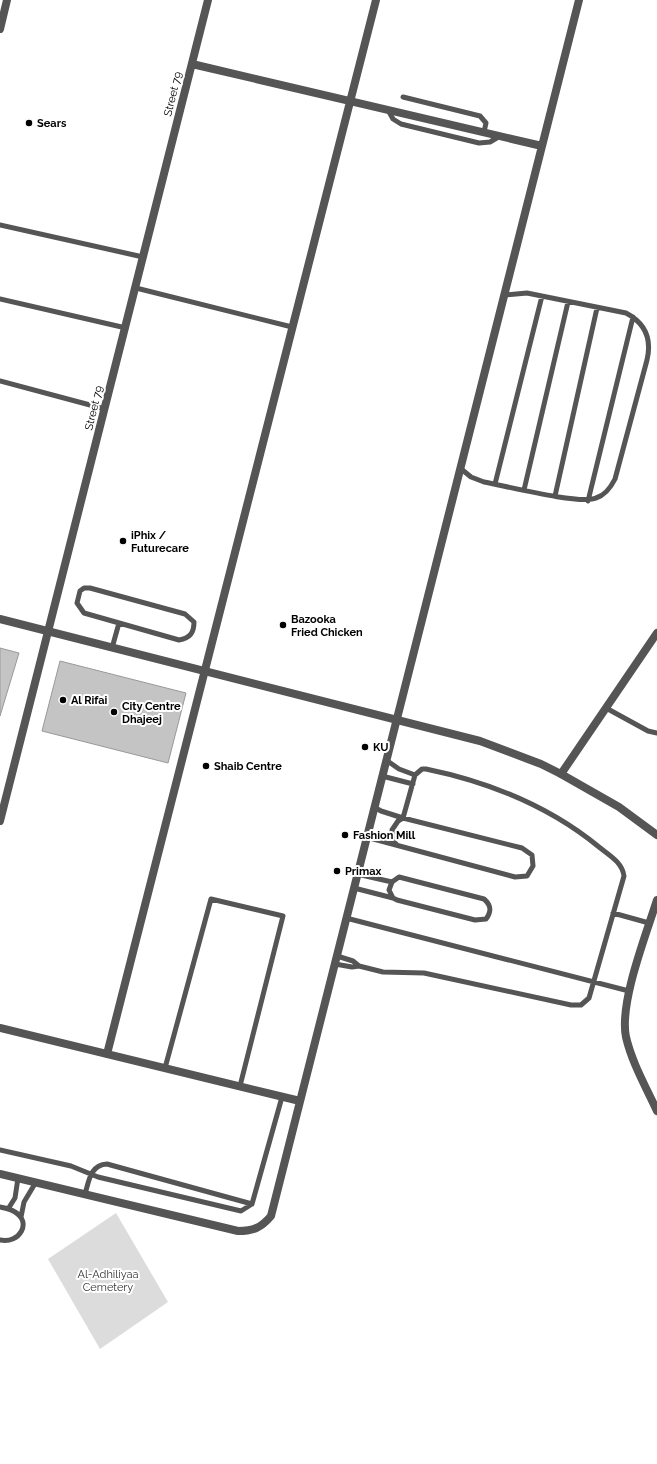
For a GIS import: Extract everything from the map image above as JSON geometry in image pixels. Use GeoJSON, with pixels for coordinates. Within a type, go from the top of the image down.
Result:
{"type":"FeatureCollection","features":[{"type":"Feature","properties":{"kind":"street"},"geometry":{"type":"LineString","coordinates":[[0,29],[7,0]]}},
{"type":"Feature","properties":{"kind":"street","name":"Street 79"},"geometry":{"type":"LineString","coordinates":[[0,820],[50,631],[208,0]]}},
{"type":"Feature","properties":{"kind":"street"},"geometry":{"type":"LineString","coordinates":[[107,1054],[376,0]]}},
{"type":"Feature","properties":{"kind":"street"},"geometry":{"type":"LineString","coordinates":[[0,1174],[238,1231],[251,1231],[262,1226],[271,1216],[395,721],[579,0]]}},
{"type":"Feature","properties":{"kind":"street"},"geometry":{"type":"LineString","coordinates":[[192,64],[542,146]]}},
{"type":"Feature","properties":{"kind":"street"},"geometry":{"type":"LineString","coordinates":[[0,620],[50,631],[204,672],[480,742],[535,761],[561,774],[619,807],[657,835]]}},
{"type":"Feature","properties":{"kind":"street"},"geometry":{"type":"LineString","coordinates":[[561,774],[657,633]]}},
{"type":"Feature","properties":{"kind":"street"},"geometry":{"type":"LineString","coordinates":[[657,900],[629,991],[625,1017],[626,1036],[632,1056],[657,1111]]}},
{"type":"Feature","properties":{"kind":"street"},"geometry":{"type":"LineString","coordinates":[[0,1028],[300,1102]]}},
{"type":"Feature","properties":{"kind":"lane"},"geometry":{"type":"LineString","coordinates":[[403,97],[480,116],[486,123],[484,132]]}},
{"type":"Feature","properties":{"kind":"lane"},"geometry":{"type":"LineString","coordinates":[[388,110],[394,120],[401,124],[479,143],[490,142],[500,136]]}},
{"type":"Feature","properties":{"kind":"lane"},"geometry":{"type":"LineString","coordinates":[[0,225],[143,257]]}},
{"type":"Feature","properties":{"kind":"lane"},"geometry":{"type":"LineString","coordinates":[[136,288],[292,327]]}},
{"type":"Feature","properties":{"kind":"lane"},"geometry":{"type":"LineString","coordinates":[[460,468],[471,477],[495,484],[555,496],[588,501],[605,494],[615,479],[649,352],[648,340],[644,328],[633,317],[626,313],[542,296],[519,293],[504,294]]}},
{"type":"Feature","properties":{"kind":"lane"},"geometry":{"type":"LineString","coordinates":[[495,484],[542,296]]}},
{"type":"Feature","properties":{"kind":"lane"},"geometry":{"type":"LineString","coordinates":[[0,299],[126,328]]}},
{"type":"Feature","properties":{"kind":"lane"},"geometry":{"type":"LineString","coordinates":[[524,490],[568,302]]}},
{"type":"Feature","properties":{"kind":"lane"},"geometry":{"type":"LineString","coordinates":[[555,496],[597,308]]}},
{"type":"Feature","properties":{"kind":"lane"},"geometry":{"type":"LineString","coordinates":[[588,501],[633,317]]}},
{"type":"Feature","properties":{"kind":"lane"},"geometry":{"type":"LineString","coordinates":[[0,381],[105,409]]}},
{"type":"Feature","properties":{"kind":"lane"},"geometry":{"type":"LineString","coordinates":[[90,588],[185,614],[194,622],[194,630],[189,637],[179,640],[119,623],[84,613],[77,603],[80,591],[90,588]]}},
{"type":"Feature","properties":{"kind":"lane"},"geometry":{"type":"LineString","coordinates":[[112,648],[119,623]]}},
{"type":"Feature","properties":{"kind":"lane"},"geometry":{"type":"LineString","coordinates":[[606,708],[648,732],[657,733]]}},
{"type":"Feature","properties":{"kind":"lane"},"geometry":{"type":"LineString","coordinates":[[386,760],[399,769],[415,775]]}},
{"type":"Feature","properties":{"kind":"lane"},"geometry":{"type":"LineString","coordinates":[[336,960],[352,967],[359,966],[383,972],[424,973],[576,1006],[581,1005],[589,998],[624,876],[622,867],[578,831],[537,807],[494,788],[472,780],[426,769],[415,775],[403,818],[398,821],[392,830],[393,841],[397,845]]}},
{"type":"Feature","properties":{"kind":"lane"},"geometry":{"type":"LineString","coordinates":[[382,776],[413,784]]}},
{"type":"Feature","properties":{"kind":"lane"},"geometry":{"type":"LineString","coordinates":[[366,837],[515,877],[527,876],[533,866],[532,855],[522,848],[403,818],[381,811],[374,807]]}},
{"type":"Feature","properties":{"kind":"lane"},"geometry":{"type":"LineString","coordinates":[[357,874],[392,882]]}},
{"type":"Feature","properties":{"kind":"lane"},"geometry":{"type":"LineString","coordinates":[[354,888],[481,921],[490,914],[491,908],[488,902],[484,899],[404,878],[395,879],[392,882],[389,890],[393,898]]}},
{"type":"Feature","properties":{"kind":"lane"},"geometry":{"type":"LineString","coordinates":[[165,1068],[211,899],[283,916],[240,1086]]}},
{"type":"Feature","properties":{"kind":"lane"},"geometry":{"type":"LineString","coordinates":[[613,913],[649,923]]}},
{"type":"Feature","properties":{"kind":"lane"},"geometry":{"type":"LineString","coordinates":[[346,918],[629,991]]}},
{"type":"Feature","properties":{"kind":"lane"},"geometry":{"type":"LineString","coordinates":[[336,960],[353,961],[359,966]]}},
{"type":"Feature","properties":{"kind":"lane"},"geometry":{"type":"LineString","coordinates":[[0,1150],[70,1166],[91,1174],[237,1211],[245,1210],[252,1204],[282,1097]]}},
{"type":"Feature","properties":{"kind":"lane"},"geometry":{"type":"LineString","coordinates":[[85,1194],[91,1174],[96,1168],[107,1164],[252,1204]]}},
{"type":"Feature","properties":{"kind":"lane"},"geometry":{"type":"LineString","coordinates":[[8,1209],[15,1198],[18,1178]]}},
{"type":"Feature","properties":{"kind":"lane"},"geometry":{"type":"LineString","coordinates":[[0,1240],[8,1241],[18,1237],[22,1228],[21,1217],[24,1202],[36,1182]]}},
{"type":"Feature","properties":{"kind":"lane"},"geometry":{"type":"LineString","coordinates":[[0,1208],[13,1210],[21,1217]]}},
{"type":"Feature","properties":{"kind":"green space","name":"Al-Adhiliyaa Cemetery"},"geometry":{"type":"Polygon","coordinates":[[[116,1213],[168,1302],[100,1349],[48,1259],[116,1213]]]}},
{"type":"Feature","properties":{"kind":"building"},"geometry":{"type":"Polygon","coordinates":[[[0,648],[19,653],[0,716],[0,648]]]}},
{"type":"Feature","properties":{"kind":"building","name":"City Centre Dhajeej"},"geometry":{"type":"Polygon","coordinates":[[[60,661],[186,693],[168,763],[42,731],[60,661]]]}},
{"type":"Feature","properties":{"kind":"place","name":"Sears"},"geometry":{"type":"Point","coordinates":[29,123]}},
{"type":"Feature","properties":{"kind":"place","name":"iPhix / Futurecare"},"geometry":{"type":"Point","coordinates":[123,541]}},
{"type":"Feature","properties":{"kind":"place","name":"Bazooka Fried Chicken"},"geometry":{"type":"Point","coordinates":[283,625]}},
{"type":"Feature","properties":{"kind":"place","name":"Al Rifai"},"geometry":{"type":"Point","coordinates":[63,700]}},
{"type":"Feature","properties":{"kind":"place","name":"City Centre Dhajeej"},"geometry":{"type":"Point","coordinates":[114,712]}},
{"type":"Feature","properties":{"kind":"place","name":"KU"},"geometry":{"type":"Point","coordinates":[365,747]}},
{"type":"Feature","properties":{"kind":"place","name":"Shaib Centre"},"geometry":{"type":"Point","coordinates":[206,766]}},
{"type":"Feature","properties":{"kind":"place","name":"Fashion Mill"},"geometry":{"type":"Point","coordinates":[345,835]}},
{"type":"Feature","properties":{"kind":"place","name":"Primax"},"geometry":{"type":"Point","coordinates":[337,871]}}]}
